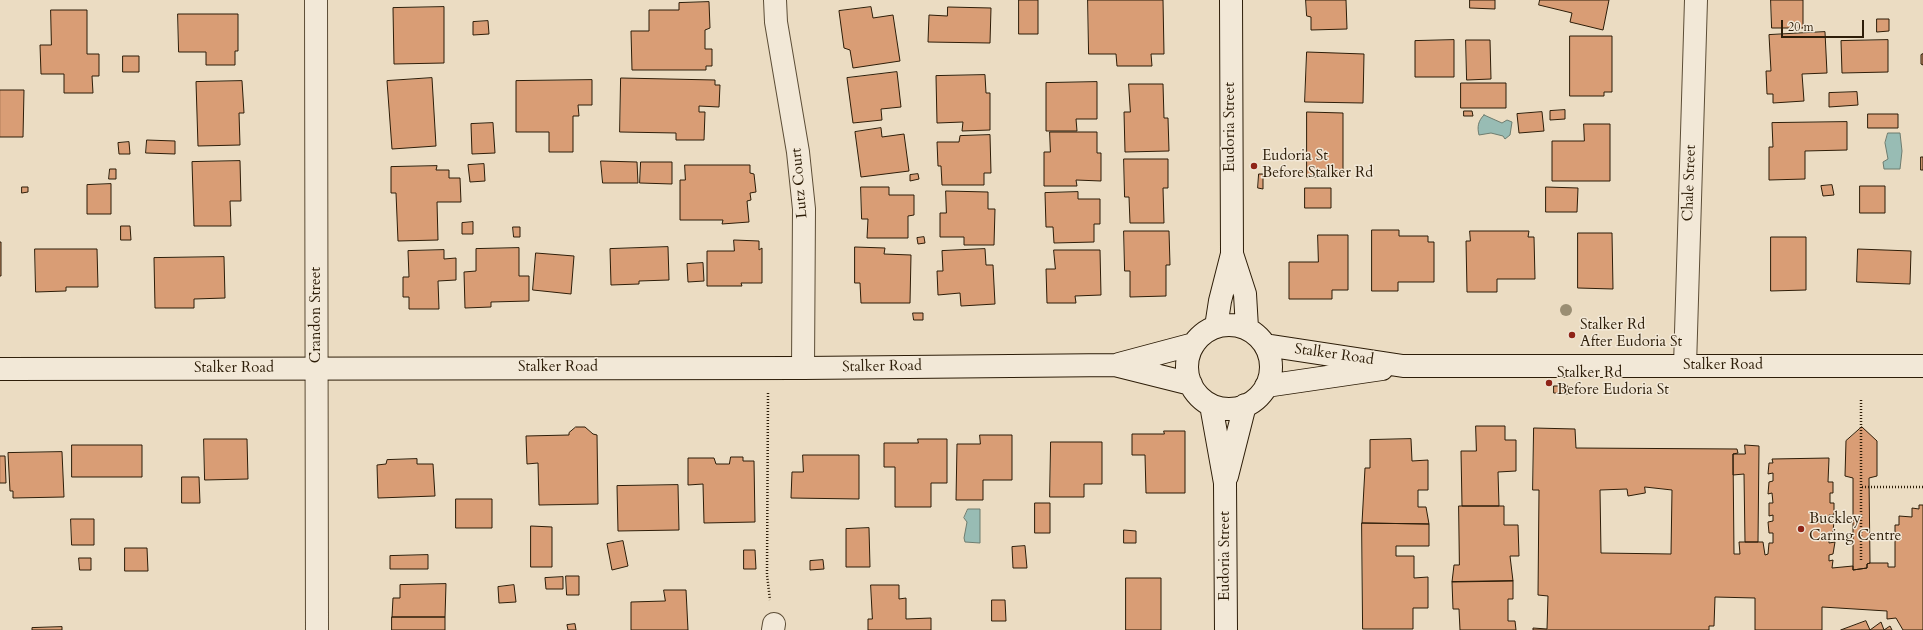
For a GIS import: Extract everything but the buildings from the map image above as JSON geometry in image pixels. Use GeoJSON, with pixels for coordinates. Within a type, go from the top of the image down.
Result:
{"type":"FeatureCollection","features":[{"type":"Feature","properties":{"kind":"main road","name":"Crandon Street"},"geometry":{"type":"LineString","coordinates":[[316,0],[317,630]]}},
{"type":"Feature","properties":{"kind":"main road","name":"Lutz Court"},"geometry":{"type":"LineString","coordinates":[[775,0],[776,22],[798,152],[804,209],[802,368]]}},
{"type":"Feature","properties":{"kind":"main road","name":"Eudoria Street"},"geometry":{"type":"LineString","coordinates":[[1216,327],[1220,301],[1232,254],[1231,0]]}},
{"type":"Feature","properties":{"kind":"main road","name":"Chale Street"},"geometry":{"type":"LineString","coordinates":[[1684,366],[1696,0]]}},
{"type":"Feature","properties":{"kind":"main road","name":"Eudoria Street"},"geometry":{"type":"LineString","coordinates":[[1232,254],[1245,294],[1247,328]]}},
{"type":"Feature","properties":{"kind":"main road"},"geometry":{"type":"LineString","coordinates":[[1230,325],[1247,328],[1264,345],[1270,358],[1270,373],[1266,386],[1257,398],[1245,405],[1234,408],[1222,408],[1211,405],[1199,396],[1190,384],[1187,371],[1188,357],[1194,344],[1207,331],[1216,327],[1230,325]]}},
{"type":"Feature","properties":{"kind":"main road","name":"Stalker Road"},"geometry":{"type":"LineString","coordinates":[[0,369],[802,368],[1116,365],[1194,344]]}},
{"type":"Feature","properties":{"kind":"main road","name":"Stalker Road"},"geometry":{"type":"LineString","coordinates":[[1264,345],[1403,366]]}},
{"type":"Feature","properties":{"kind":"main road","name":"Stalker Road"},"geometry":{"type":"LineString","coordinates":[[1116,365],[1190,384]]}},
{"type":"Feature","properties":{"kind":"main road","name":"Stalker Road"},"geometry":{"type":"LineString","coordinates":[[1266,386],[1403,366],[1923,366]]}},
{"type":"Feature","properties":{"kind":"main road","name":"Eudoria Street"},"geometry":{"type":"LineString","coordinates":[[1211,405],[1226,483],[1226,630]]}},
{"type":"Feature","properties":{"kind":"main road","name":"Eudoria Street"},"geometry":{"type":"LineString","coordinates":[[1226,483],[1245,405]]}},
{"type":"Feature","properties":{"kind":"path"},"geometry":{"type":"LineString","coordinates":[[769,368],[767,575],[773,627]]}},
{"type":"Feature","properties":{"kind":"path"},"geometry":{"type":"LineString","coordinates":[[1861,400],[1861,562]]}},
{"type":"Feature","properties":{"kind":"path"},"geometry":{"type":"LineString","coordinates":[[1862,487],[1923,487]]}},
{"type":"Feature","properties":{"kind":"water"},"geometry":{"type":"Polygon","coordinates":[[[1484,115],[1502,123],[1507,120],[1512,122],[1510,135],[1505,139],[1503,136],[1491,133],[1479,135],[1478,124],[1484,115]]]}},
{"type":"Feature","properties":{"kind":"water"},"geometry":{"type":"Polygon","coordinates":[[[1888,133],[1900,133],[1902,151],[1900,169],[1884,169],[1883,162],[1888,159],[1885,143],[1888,133]]]}},
{"type":"Feature","properties":{"kind":"water"},"geometry":{"type":"Polygon","coordinates":[[[968,509],[980,509],[980,543],[965,542],[964,538],[967,522],[964,518],[968,509]]]}},
{"type":"Feature","properties":{"kind":"place","name":"Eudoria St Before Stalker Rd"},"geometry":{"type":"Point","coordinates":[1254,166]}},
{"type":"Feature","properties":{"kind":"place","name":"Stalker Rd After Eudoria St"},"geometry":{"type":"Point","coordinates":[1572,335]}},
{"type":"Feature","properties":{"kind":"place","name":"Stalker Rd Before Eudoria St"},"geometry":{"type":"Point","coordinates":[1549,383]}},
{"type":"Feature","properties":{"kind":"place","name":"Buckley Caring Centre"},"geometry":{"type":"Point","coordinates":[1801,529]}}]}
